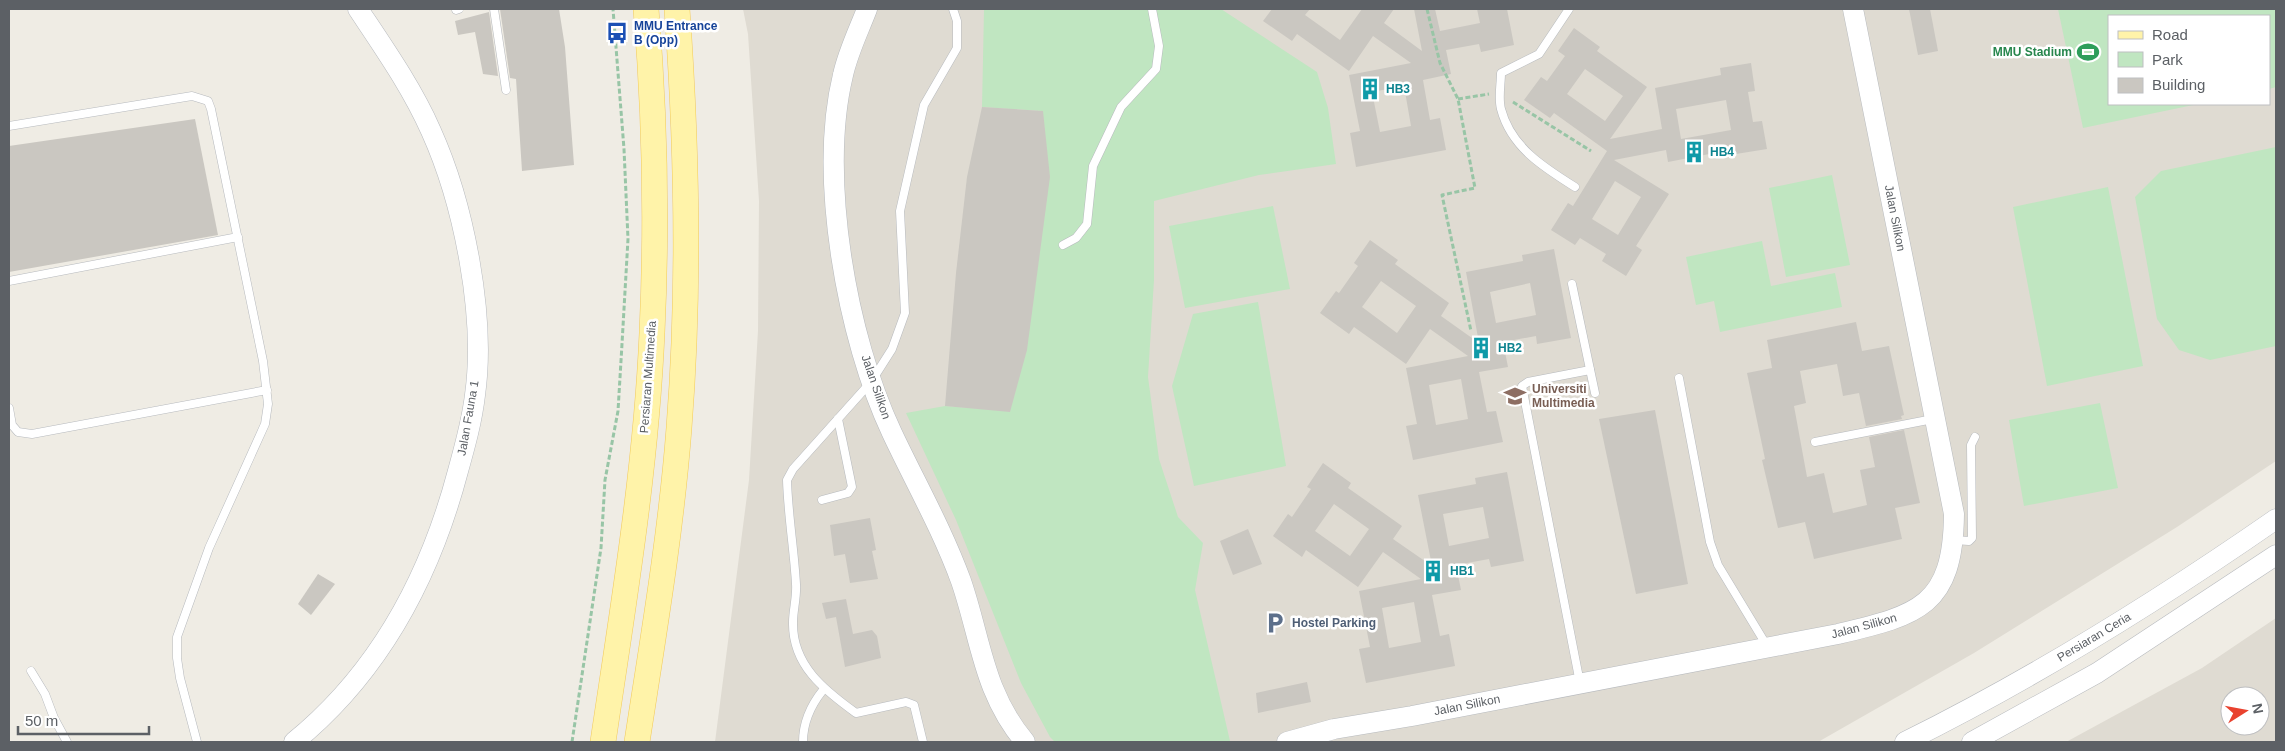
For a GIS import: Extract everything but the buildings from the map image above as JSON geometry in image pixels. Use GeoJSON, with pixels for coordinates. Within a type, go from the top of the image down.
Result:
{"type":"FeatureCollection","features":[{"type":"Feature","properties":{"kind":"main road","name":"Persiaran Multimedia"},"geometry":{"type":"LineString","coordinates":[[603,742],[643,452],[652,333],[654,166],[646,9]]}},
{"type":"Feature","properties":{"kind":"main road"},"geometry":{"type":"LineString","coordinates":[[638,742],[671,505],[679,428],[683,358],[684,126],[677,9]]}},
{"type":"Feature","properties":{"kind":"street","name":"Jalan Fauna 1"},"geometry":{"type":"LineString","coordinates":[[294,742],[336,701],[370,662],[399,622],[425,570],[450,503],[466,440],[475,394],[478,346],[474,291],[452,187],[427,124],[401,75],[358,9]]}},
{"type":"Feature","properties":{"kind":"street","name":"Jalan Silikon"},"geometry":{"type":"LineString","coordinates":[[867,9],[843,74],[835,129],[834,180],[839,235],[847,288],[871,382],[961,582],[980,654],[995,693],[1011,725],[1025,742]]}},
{"type":"Feature","properties":{"kind":"street","name":"Jalan Silikon"},"geometry":{"type":"LineString","coordinates":[[1287,742],[1334,728],[1412,716],[1767,646],[1838,634],[1881,624],[1911,613],[1932,597],[1948,570],[1954,540],[1954,514],[1854,9]]}},
{"type":"Feature","properties":{"kind":"street","name":"Persiaran Ceria"},"geometry":{"type":"LineString","coordinates":[[1905,742],[2109,629],[2196,575],[2276,520]]}},
{"type":"Feature","properties":{"kind":"street"},"geometry":{"type":"LineString","coordinates":[[1972,742],[2096,674],[2276,555]]}},
{"type":"Feature","properties":{"kind":"lane"},"geometry":{"type":"LineString","coordinates":[[494,9],[506,90]]}},
{"type":"Feature","properties":{"kind":"lane"},"geometry":{"type":"LineString","coordinates":[[923,742],[914,705],[906,702],[856,713],[823,690],[796,650],[792,624],[796,586],[787,480],[793,469],[871,382],[892,349],[905,313],[900,211],[924,105],[957,48],[957,21],[953,9]]}},
{"type":"Feature","properties":{"kind":"lane"},"geometry":{"type":"LineString","coordinates":[[1063,245],[1076,238],[1087,224],[1093,166],[1121,107],[1156,69],[1159,46],[1152,9]]}},
{"type":"Feature","properties":{"kind":"lane"},"geometry":{"type":"LineString","coordinates":[[1569,9],[1539,54],[1502,73],[1501,108],[1518,146],[1549,171],[1575,187]]}},
{"type":"Feature","properties":{"kind":"lane"},"geometry":{"type":"LineString","coordinates":[[9,126],[192,96],[208,101],[211,109],[238,237],[268,404],[265,424],[208,548],[177,637],[177,658],[181,685],[197,742]]}},
{"type":"Feature","properties":{"kind":"lane"},"geometry":{"type":"LineString","coordinates":[[9,281],[238,237]]}},
{"type":"Feature","properties":{"kind":"lane"},"geometry":{"type":"LineString","coordinates":[[1572,284],[1594,393]]}},
{"type":"Feature","properties":{"kind":"lane"},"geometry":{"type":"LineString","coordinates":[[1580,683],[1522,386],[1528,382],[1590,370]]}},
{"type":"Feature","properties":{"kind":"lane"},"geometry":{"type":"LineString","coordinates":[[1679,378],[1710,542],[1718,565],[1767,646]]}},
{"type":"Feature","properties":{"kind":"lane"},"geometry":{"type":"LineString","coordinates":[[9,408],[12,425],[18,432],[32,434],[267,390]]}},
{"type":"Feature","properties":{"kind":"lane"},"geometry":{"type":"LineString","coordinates":[[1814,442],[1935,418]]}},
{"type":"Feature","properties":{"kind":"lane"},"geometry":{"type":"LineString","coordinates":[[822,500],[848,493],[852,487],[838,419]]}},
{"type":"Feature","properties":{"kind":"lane"},"geometry":{"type":"LineString","coordinates":[[1954,540],[1969,541],[1972,538],[1971,445],[1975,437]]}},
{"type":"Feature","properties":{"kind":"lane"},"geometry":{"type":"LineString","coordinates":[[31,671],[45,694],[54,718],[67,742]]}},
{"type":"Feature","properties":{"kind":"lane"},"geometry":{"type":"LineString","coordinates":[[803,742],[810,710],[823,690]]}},
{"type":"Feature","properties":{"kind":"path"},"geometry":{"type":"LineString","coordinates":[[572,742],[601,548],[605,480],[618,411],[628,239],[624,140],[613,9]]}},
{"type":"Feature","properties":{"kind":"path"},"geometry":{"type":"LineString","coordinates":[[1427,9],[1440,63],[1458,99],[1475,188],[1442,195],[1471,331]]}},
{"type":"Feature","properties":{"kind":"path"},"geometry":{"type":"LineString","coordinates":[[1458,99],[1497,92],[1591,151]]}},
{"type":"Feature","properties":{"kind":"shaded area","name":"Universiti Multimedia"},"geometry":{"type":"Polygon","coordinates":[[[743,9],[2276,9],[2276,461],[2177,527],[1974,653],[1818,742],[715,742],[749,480],[758,331],[759,201],[748,34],[743,9]]]}},
{"type":"Feature","properties":{"kind":"shaded area"},"geometry":{"type":"Polygon","coordinates":[[[2276,618],[2276,742],[2066,742],[2202,668],[2276,618]]]}},
{"type":"Feature","properties":{"kind":"green space"},"geometry":{"type":"Polygon","coordinates":[[[984,9],[1221,9],[1317,72],[1328,108],[1336,164],[1259,175],[1154,201],[1154,280],[1148,377],[1159,459],[1178,517],[1203,543],[1195,590],[1230,741],[1055,742],[1050,737],[1021,683],[956,520],[906,413],[945,406],[1009,411],[1042,111],[982,107],[984,9]]]}},
{"type":"Feature","properties":{"kind":"green space","name":"MMU Stadium"},"geometry":{"type":"Polygon","coordinates":[[[2058,9],[2276,9],[2276,87],[2270,89],[2270,15],[2108,15],[2108,105],[2193,105],[2083,128],[2058,9]]]}},
{"type":"Feature","properties":{"kind":"green space"},"geometry":{"type":"Polygon","coordinates":[[[2276,147],[2276,346],[2210,360],[2179,350],[2157,319],[2135,197],[2161,171],[2276,147]]]}},
{"type":"Feature","properties":{"kind":"green space"},"geometry":{"type":"Polygon","coordinates":[[[1832,175],[1850,265],[1786,277],[1769,188],[1832,175]]]}},
{"type":"Feature","properties":{"kind":"green space"},"geometry":{"type":"Polygon","coordinates":[[[2108,187],[2143,366],[2047,386],[2013,207],[2108,187]]]}},
{"type":"Feature","properties":{"kind":"green space"},"geometry":{"type":"Polygon","coordinates":[[[1273,206],[1290,289],[1185,308],[1169,226],[1273,206]]]}},
{"type":"Feature","properties":{"kind":"green space"},"geometry":{"type":"Polygon","coordinates":[[[1762,241],[1771,286],[1835,273],[1842,307],[1720,332],[1714,301],[1696,305],[1686,257],[1762,241]]]}},
{"type":"Feature","properties":{"kind":"green space"},"geometry":{"type":"Polygon","coordinates":[[[1258,302],[1286,466],[1194,486],[1172,386],[1193,314],[1258,302]]]}},
{"type":"Feature","properties":{"kind":"green space"},"geometry":{"type":"Polygon","coordinates":[[[2100,403],[2118,488],[2024,506],[2009,420],[2100,403]]]}},
{"type":"Feature","properties":{"kind":"place","name":"MMU Entrance B (Opp)"},"geometry":{"type":"Point","coordinates":[617,33]}},
{"type":"Feature","properties":{"kind":"place","name":"MMU Stadium"},"geometry":{"type":"Point","coordinates":[2088,52]}},
{"type":"Feature","properties":{"kind":"place","name":"HB3"},"geometry":{"type":"Point","coordinates":[1370,89]}},
{"type":"Feature","properties":{"kind":"place","name":"HB4"},"geometry":{"type":"Point","coordinates":[1694,152]}},
{"type":"Feature","properties":{"kind":"place","name":"HB2"},"geometry":{"type":"Point","coordinates":[1481,348]}},
{"type":"Feature","properties":{"kind":"place","name":"Universiti Multimedia"},"geometry":{"type":"Point","coordinates":[1515,396]}},
{"type":"Feature","properties":{"kind":"place","name":"HB1"},"geometry":{"type":"Point","coordinates":[1433,571]}},
{"type":"Feature","properties":{"kind":"place","name":"Hostel Parking"},"geometry":{"type":"Point","coordinates":[1275,623]}}]}
